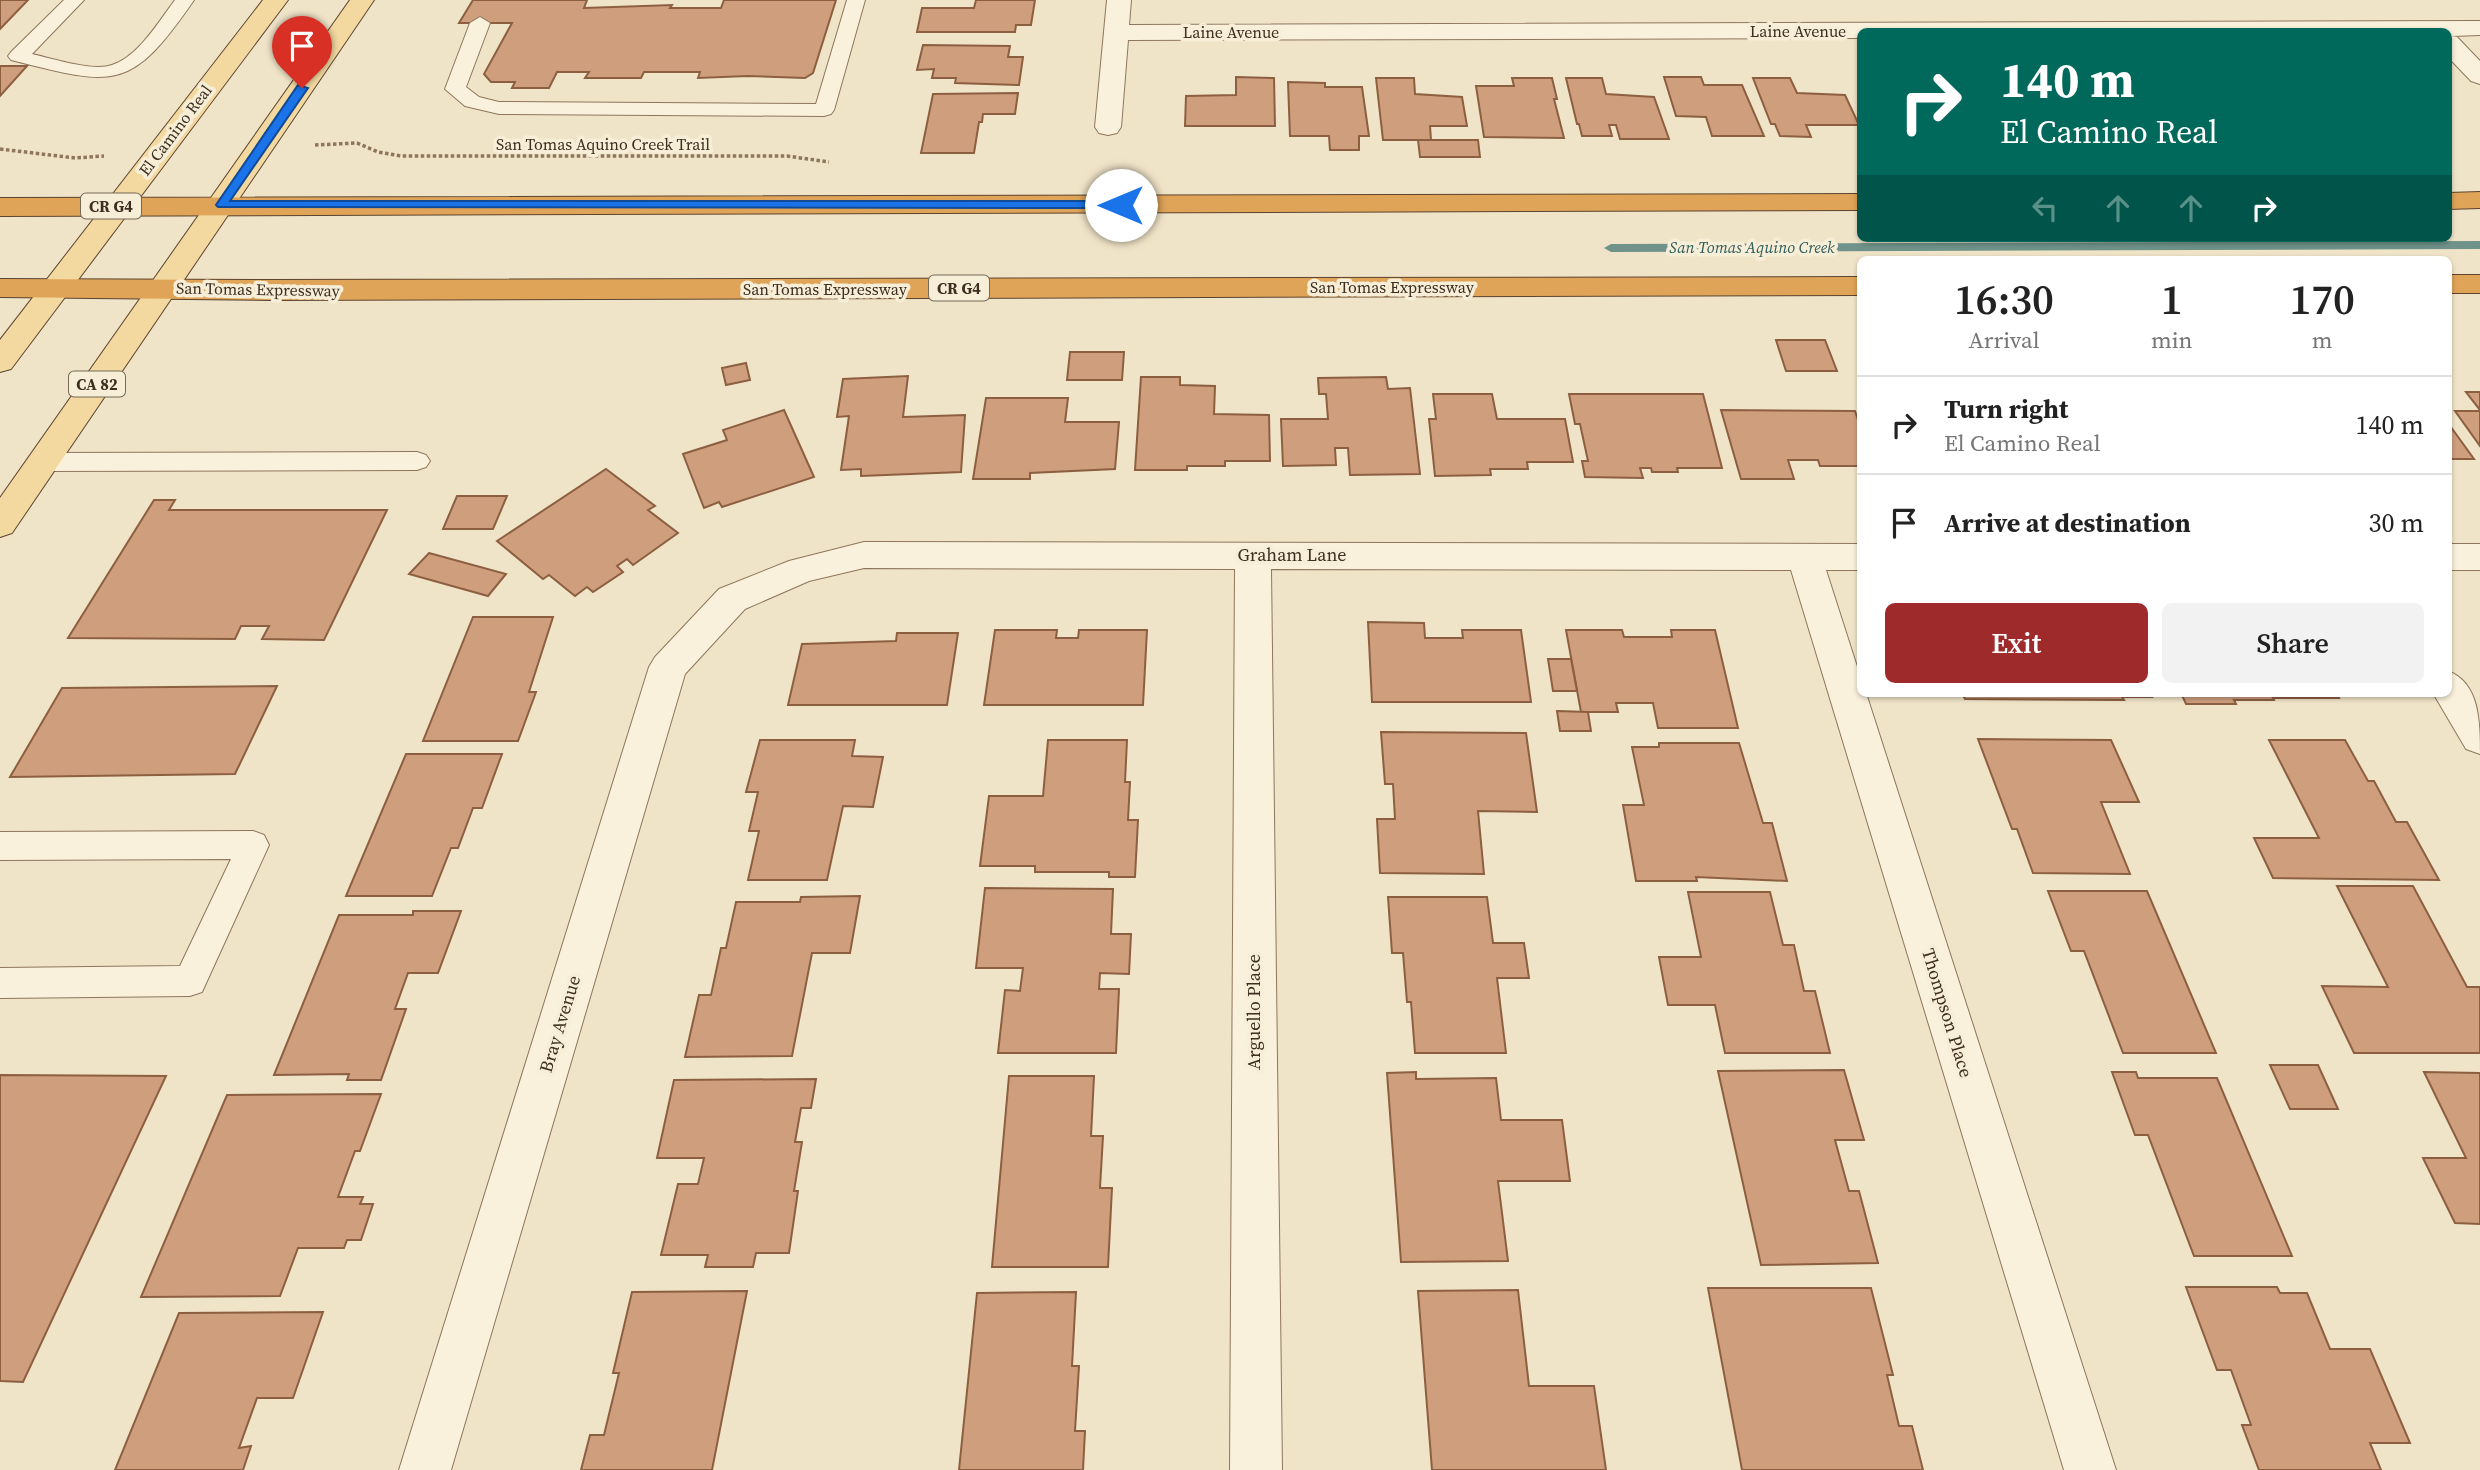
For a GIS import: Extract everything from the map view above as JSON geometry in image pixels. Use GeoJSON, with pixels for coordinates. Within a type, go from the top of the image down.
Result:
{"type":"FeatureCollection","features":[{"type":"Feature","properties":{"kind":"highway"},"geometry":{"type":"LineString","coordinates":[[2452,201],[2480,200]]}},
{"type":"Feature","properties":{"kind":"highway","name":"CR G4"},"geometry":{"type":"LineString","coordinates":[[0,207],[1857,202]]}},
{"type":"Feature","properties":{"kind":"highway"},"geometry":{"type":"LineString","coordinates":[[2452,284],[2480,284]]}},
{"type":"Feature","properties":{"kind":"highway","name":"San Tomas Expressway"},"geometry":{"type":"LineString","coordinates":[[0,288],[312,290],[1857,286]]}},
{"type":"Feature","properties":{"kind":"main road","name":"El Camino Real"},"geometry":{"type":"LineString","coordinates":[[0,362],[276,0]]}},
{"type":"Feature","properties":{"kind":"main road","name":"CA 82"},"geometry":{"type":"LineString","coordinates":[[0,524],[166,288],[362,0]]}},
{"type":"Feature","properties":{"kind":"street"},"geometry":{"type":"LineString","coordinates":[[1108,127],[1119,0]]}},
{"type":"Feature","properties":{"kind":"street"},"geometry":{"type":"LineString","coordinates":[[2408,0],[2435,28]]}},
{"type":"Feature","properties":{"kind":"street","name":"Laine Avenue"},"geometry":{"type":"LineString","coordinates":[[2452,32],[2480,28]]}},
{"type":"Feature","properties":{"kind":"street","name":"Laine Avenue"},"geometry":{"type":"LineString","coordinates":[[1116,33],[1857,34]]}},
{"type":"Feature","properties":{"kind":"street"},"geometry":{"type":"LineString","coordinates":[[2452,46],[2480,76]]}},
{"type":"Feature","properties":{"kind":"street","name":"Graham Lane"},"geometry":{"type":"LineString","coordinates":[[732,599],[801,570],[864,555],[1857,557]]}},
{"type":"Feature","properties":{"kind":"street","name":"Arguello Place"},"geometry":{"type":"LineString","coordinates":[[1253,555],[1256,1470]]}},
{"type":"Feature","properties":{"kind":"street","name":"Thompson Place"},"geometry":{"type":"LineString","coordinates":[[1804,556],[2090,1470]]}},
{"type":"Feature","properties":{"kind":"street"},"geometry":{"type":"LineString","coordinates":[[2452,557],[2480,557]]}},
{"type":"Feature","properties":{"kind":"street","name":"Bray Avenue"},"geometry":{"type":"LineString","coordinates":[[425,1470],[668,667],[732,599]]}},
{"type":"Feature","properties":{"kind":"street"},"geometry":{"type":"LineString","coordinates":[[2452,692],[2480,738]]}},
{"type":"Feature","properties":{"kind":"lane"},"geometry":{"type":"LineString","coordinates":[[75,0],[18,56],[79,71],[116,71],[146,48],[185,0]]}},
{"type":"Feature","properties":{"kind":"lane"},"geometry":{"type":"LineString","coordinates":[[480,23],[455,89],[472,102],[499,108],[824,110],[856,0]]}},
{"type":"Feature","properties":{"kind":"lane"},"geometry":{"type":"LineString","coordinates":[[43,462],[417,461]]}},
{"type":"Feature","properties":{"kind":"lane"},"geometry":{"type":"LineString","coordinates":[[0,846],[253,845],[190,981],[0,983]]}},
{"type":"Feature","properties":{"kind":"path","name":"San Tomas Aquino Creek Trail"},"geometry":{"type":"LineString","coordinates":[[357,143],[378,152],[401,156],[787,156],[838,163]]}},
{"type":"Feature","properties":{"kind":"path"},"geometry":{"type":"LineString","coordinates":[[0,149],[75,158]]}},
{"type":"Feature","properties":{"kind":"building"},"geometry":{"type":"Polygon","coordinates":[[[0,0],[28,0],[0,29],[0,0]]]}},
{"type":"Feature","properties":{"kind":"building"},"geometry":{"type":"Polygon","coordinates":[[[473,0],[587,0],[584,8],[672,5],[670,8],[721,8],[724,0],[836,0],[813,73],[805,78],[698,78],[700,72],[644,72],[641,78],[585,78],[589,72],[557,72],[549,88],[512,88],[515,82],[491,82],[484,74],[512,23],[459,23],[473,0]]]}},
{"type":"Feature","properties":{"kind":"building"},"geometry":{"type":"Polygon","coordinates":[[[976,0],[1035,0],[1031,25],[1016,25],[1015,32],[917,32],[922,8],[974,8],[976,0]]]}},
{"type":"Feature","properties":{"kind":"building"},"geometry":{"type":"Polygon","coordinates":[[[923,45],[1010,46],[1008,57],[1023,57],[1019,85],[955,83],[956,78],[932,78],[934,69],[917,70],[923,45]]]}},
{"type":"Feature","properties":{"kind":"building"},"geometry":{"type":"Polygon","coordinates":[[[0,66],[27,66],[0,96],[0,66]]]}},
{"type":"Feature","properties":{"kind":"building"},"geometry":{"type":"Polygon","coordinates":[[[1236,77],[1274,78],[1275,126],[1185,126],[1186,96],[1236,95],[1236,77]]]}},
{"type":"Feature","properties":{"kind":"building"},"geometry":{"type":"Polygon","coordinates":[[[1664,77],[1701,77],[1704,85],[1742,85],[1764,136],[1712,136],[1706,117],[1676,116],[1664,77]]]}},
{"type":"Feature","properties":{"kind":"building"},"geometry":{"type":"Polygon","coordinates":[[[1376,78],[1414,78],[1415,94],[1462,97],[1467,126],[1430,126],[1431,140],[1383,140],[1376,78]]]}},
{"type":"Feature","properties":{"kind":"building"},"geometry":{"type":"Polygon","coordinates":[[[1512,78],[1552,78],[1557,99],[1554,99],[1564,138],[1484,137],[1476,86],[1514,86],[1512,78]]]}},
{"type":"Feature","properties":{"kind":"building"},"geometry":{"type":"Polygon","coordinates":[[[1566,78],[1602,78],[1606,94],[1654,97],[1669,139],[1620,139],[1616,125],[1609,125],[1612,136],[1582,136],[1566,78]]]}},
{"type":"Feature","properties":{"kind":"building"},"geometry":{"type":"Polygon","coordinates":[[[1753,78],[1790,78],[1797,93],[1845,95],[1857,121],[1857,125],[1806,125],[1811,137],[1780,136],[1775,124],[1771,124],[1753,78]]]}},
{"type":"Feature","properties":{"kind":"building"},"geometry":{"type":"Polygon","coordinates":[[[1288,82],[1325,83],[1325,87],[1362,87],[1369,136],[1359,136],[1359,150],[1330,150],[1329,136],[1290,136],[1288,82]]]}},
{"type":"Feature","properties":{"kind":"building"},"geometry":{"type":"Polygon","coordinates":[[[1018,93],[1015,114],[983,114],[974,153],[921,153],[933,94],[1018,93]]]}},
{"type":"Feature","properties":{"kind":"building"},"geometry":{"type":"Polygon","coordinates":[[[1418,140],[1478,140],[1480,157],[1420,157],[1418,140]]]}},
{"type":"Feature","properties":{"kind":"building"},"geometry":{"type":"Polygon","coordinates":[[[1776,340],[1825,340],[1837,371],[1786,371],[1776,340]]]}},
{"type":"Feature","properties":{"kind":"building"},"geometry":{"type":"Polygon","coordinates":[[[1070,352],[1124,352],[1122,380],[1067,380],[1070,352]]]}},
{"type":"Feature","properties":{"kind":"building"},"geometry":{"type":"Polygon","coordinates":[[[746,363],[750,380],[726,385],[722,368],[746,363]]]}},
{"type":"Feature","properties":{"kind":"building"},"geometry":{"type":"Polygon","coordinates":[[[908,376],[903,417],[965,415],[961,472],[861,476],[861,469],[841,470],[849,416],[837,417],[843,379],[908,376]]]}},
{"type":"Feature","properties":{"kind":"building"},"geometry":{"type":"Polygon","coordinates":[[[1141,377],[1180,377],[1180,385],[1215,386],[1214,414],[1269,415],[1270,461],[1225,461],[1225,466],[1187,466],[1187,470],[1135,470],[1141,377]]]}},
{"type":"Feature","properties":{"kind":"building"},"geometry":{"type":"Polygon","coordinates":[[[1386,377],[1388,389],[1410,388],[1420,474],[1350,475],[1348,448],[1335,448],[1336,465],[1283,466],[1281,419],[1328,419],[1326,394],[1319,394],[1318,378],[1386,377]]]}},
{"type":"Feature","properties":{"kind":"building"},"geometry":{"type":"Polygon","coordinates":[[[2466,392],[2480,392],[2480,410],[2466,392]]]}},
{"type":"Feature","properties":{"kind":"building"},"geometry":{"type":"Polygon","coordinates":[[[1433,394],[1492,394],[1497,419],[1565,419],[1573,462],[1527,462],[1528,469],[1490,469],[1491,475],[1435,476],[1429,419],[1436,419],[1433,394]]]}},
{"type":"Feature","properties":{"kind":"building"},"geometry":{"type":"Polygon","coordinates":[[[1569,394],[1703,394],[1722,468],[1677,468],[1678,472],[1652,472],[1651,468],[1640,468],[1643,478],[1585,477],[1582,461],[1588,461],[1580,424],[1575,424],[1569,394]]]}},
{"type":"Feature","properties":{"kind":"building"},"geometry":{"type":"Polygon","coordinates":[[[986,398],[1068,398],[1065,422],[1119,422],[1115,469],[1030,473],[1030,479],[973,479],[986,398]]]}},
{"type":"Feature","properties":{"kind":"building"},"geometry":{"type":"Polygon","coordinates":[[[784,410],[814,477],[722,507],[719,502],[704,508],[683,454],[727,440],[723,430],[784,410]]]}},
{"type":"Feature","properties":{"kind":"building"},"geometry":{"type":"Polygon","coordinates":[[[1721,410],[1855,411],[1857,466],[1820,466],[1818,460],[1788,460],[1794,479],[1741,479],[1721,410]]]}},
{"type":"Feature","properties":{"kind":"building"},"geometry":{"type":"Polygon","coordinates":[[[2455,411],[2480,411],[2480,446],[2455,411]]]}},
{"type":"Feature","properties":{"kind":"building"},"geometry":{"type":"Polygon","coordinates":[[[2452,429],[2474,459],[2452,459],[2452,429]]]}},
{"type":"Feature","properties":{"kind":"building"},"geometry":{"type":"Polygon","coordinates":[[[606,469],[655,506],[648,510],[678,533],[633,565],[627,559],[617,566],[623,572],[593,592],[587,587],[575,596],[549,575],[543,579],[497,541],[606,469]]]}},
{"type":"Feature","properties":{"kind":"building"},"geometry":{"type":"Polygon","coordinates":[[[457,496],[507,496],[493,529],[443,529],[457,496]]]}},
{"type":"Feature","properties":{"kind":"building"},"geometry":{"type":"Polygon","coordinates":[[[154,500],[175,500],[169,510],[387,510],[324,640],[262,639],[269,626],[241,626],[235,639],[68,638],[154,500]]]}},
{"type":"Feature","properties":{"kind":"building"},"geometry":{"type":"Polygon","coordinates":[[[429,553],[506,574],[488,596],[409,574],[429,553]]]}},
{"type":"Feature","properties":{"kind":"building"},"geometry":{"type":"Polygon","coordinates":[[[473,617],[553,617],[529,692],[536,692],[518,741],[423,741],[473,617]]]}},
{"type":"Feature","properties":{"kind":"building"},"geometry":{"type":"Polygon","coordinates":[[[1368,622],[1424,623],[1425,638],[1463,638],[1462,630],[1521,630],[1531,702],[1372,702],[1368,622]]]}},
{"type":"Feature","properties":{"kind":"building"},"geometry":{"type":"Polygon","coordinates":[[[995,630],[1057,630],[1056,638],[1078,638],[1079,630],[1147,630],[1143,705],[984,705],[995,630]]]}},
{"type":"Feature","properties":{"kind":"building"},"geometry":{"type":"Polygon","coordinates":[[[1566,630],[1622,630],[1624,637],[1672,637],[1671,630],[1715,630],[1738,728],[1658,728],[1653,703],[1616,703],[1618,712],[1581,712],[1566,630]]]}},
{"type":"Feature","properties":{"kind":"building"},"geometry":{"type":"Polygon","coordinates":[[[897,633],[958,633],[947,705],[788,705],[802,644],[896,641],[897,633]]]}},
{"type":"Feature","properties":{"kind":"building"},"geometry":{"type":"Polygon","coordinates":[[[1548,659],[1571,659],[1577,691],[1553,691],[1548,659]]]}},
{"type":"Feature","properties":{"kind":"building"},"geometry":{"type":"Polygon","coordinates":[[[277,686],[235,774],[10,777],[62,688],[277,686]]]}},
{"type":"Feature","properties":{"kind":"building"},"geometry":{"type":"Polygon","coordinates":[[[1964,697],[2122,697],[2124,700],[1964,697]]]}},
{"type":"Feature","properties":{"kind":"building"},"geometry":{"type":"Polygon","coordinates":[[[2183,697],[2339,698],[2273,698],[2274,700],[2234,700],[2236,704],[2186,704],[2183,697]]]}},
{"type":"Feature","properties":{"kind":"building"},"geometry":{"type":"Polygon","coordinates":[[[1557,711],[1588,712],[1591,731],[1560,731],[1557,711]]]}},
{"type":"Feature","properties":{"kind":"building"},"geometry":{"type":"Polygon","coordinates":[[[1381,732],[1526,733],[1537,812],[1478,811],[1484,874],[1380,873],[1377,819],[1395,819],[1393,784],[1385,784],[1381,732]]]}},
{"type":"Feature","properties":{"kind":"building"},"geometry":{"type":"Polygon","coordinates":[[[1978,739],[2111,740],[2139,802],[2101,802],[2130,874],[2033,873],[2017,829],[2012,829],[1978,739]]]}},
{"type":"Feature","properties":{"kind":"building"},"geometry":{"type":"Polygon","coordinates":[[[760,740],[855,740],[852,756],[883,757],[873,807],[843,806],[827,880],[748,880],[759,831],[749,831],[758,792],[746,792],[760,740]]]}},
{"type":"Feature","properties":{"kind":"building"},"geometry":{"type":"Polygon","coordinates":[[[1048,740],[1127,740],[1125,782],[1130,782],[1128,820],[1138,820],[1135,877],[1109,877],[1109,872],[1035,872],[1035,866],[980,866],[989,796],[1043,796],[1048,740]]]}},
{"type":"Feature","properties":{"kind":"building"},"geometry":{"type":"Polygon","coordinates":[[[2269,740],[2345,740],[2368,781],[2374,781],[2396,822],[2407,822],[2439,880],[2273,878],[2254,838],[2319,838],[2269,740]]]}},
{"type":"Feature","properties":{"kind":"building"},"geometry":{"type":"Polygon","coordinates":[[[1659,743],[1739,743],[1763,823],[1772,823],[1787,881],[1696,877],[1697,881],[1636,881],[1623,805],[1644,805],[1632,747],[1659,747],[1659,743]]]}},
{"type":"Feature","properties":{"kind":"building"},"geometry":{"type":"Polygon","coordinates":[[[406,754],[502,754],[482,808],[473,808],[458,848],[451,848],[432,896],[346,896],[406,754]]]}},
{"type":"Feature","properties":{"kind":"building"},"geometry":{"type":"Polygon","coordinates":[[[2337,886],[2413,886],[2467,987],[2480,987],[2480,1053],[2354,1053],[2322,986],[2388,987],[2337,886]]]}},
{"type":"Feature","properties":{"kind":"building"},"geometry":{"type":"Polygon","coordinates":[[[985,888],[1113,889],[1111,934],[1131,934],[1129,974],[1100,973],[1099,989],[1119,989],[1116,1053],[998,1053],[1005,990],[1020,991],[1023,968],[976,968],[985,888]]]}},
{"type":"Feature","properties":{"kind":"building"},"geometry":{"type":"Polygon","coordinates":[[[2048,891],[2147,891],[2216,1053],[2123,1053],[2084,951],[2071,951],[2048,891]]]}},
{"type":"Feature","properties":{"kind":"building"},"geometry":{"type":"Polygon","coordinates":[[[1688,892],[1770,892],[1783,945],[1794,945],[1804,991],[1815,991],[1830,1053],[1725,1053],[1715,1005],[1668,1005],[1659,957],[1701,957],[1688,892]]]}},
{"type":"Feature","properties":{"kind":"building"},"geometry":{"type":"Polygon","coordinates":[[[860,896],[850,953],[812,953],[792,1056],[685,1057],[699,995],[711,995],[721,948],[726,948],[736,902],[800,902],[801,897],[860,896]]]}},
{"type":"Feature","properties":{"kind":"building"},"geometry":{"type":"Polygon","coordinates":[[[1388,897],[1487,897],[1493,943],[1524,943],[1529,978],[1497,978],[1506,1053],[1415,1053],[1411,1002],[1407,1002],[1403,953],[1392,953],[1388,897]]]}},
{"type":"Feature","properties":{"kind":"building"},"geometry":{"type":"Polygon","coordinates":[[[413,911],[461,911],[438,973],[408,973],[395,1009],[406,1009],[381,1080],[347,1080],[349,1074],[274,1075],[339,915],[413,915],[413,911]]]}},
{"type":"Feature","properties":{"kind":"building"},"geometry":{"type":"Polygon","coordinates":[[[2270,1065],[2318,1065],[2338,1109],[2290,1109],[2270,1065]]]}},
{"type":"Feature","properties":{"kind":"building"},"geometry":{"type":"Polygon","coordinates":[[[1844,1070],[1864,1140],[1835,1140],[1849,1191],[1859,1191],[1878,1263],[1761,1265],[1718,1071],[1844,1070]]]}},
{"type":"Feature","properties":{"kind":"building"},"geometry":{"type":"Polygon","coordinates":[[[1416,1072],[1416,1079],[1496,1078],[1501,1120],[1562,1120],[1570,1181],[1498,1181],[1508,1261],[1401,1262],[1387,1073],[1416,1072]]]}},
{"type":"Feature","properties":{"kind":"building"},"geometry":{"type":"Polygon","coordinates":[[[2112,1072],[2136,1072],[2138,1078],[2217,1078],[2292,1256],[2194,1256],[2148,1135],[2135,1135],[2112,1072]]]}},
{"type":"Feature","properties":{"kind":"building"},"geometry":{"type":"Polygon","coordinates":[[[2424,1072],[2480,1073],[2480,1224],[2455,1223],[2423,1158],[2466,1158],[2424,1072]]]}},
{"type":"Feature","properties":{"kind":"building"},"geometry":{"type":"Polygon","coordinates":[[[0,1075],[166,1076],[23,1382],[0,1381],[0,1075]]]}},
{"type":"Feature","properties":{"kind":"building"},"geometry":{"type":"Polygon","coordinates":[[[1009,1076],[1094,1076],[1091,1136],[1103,1136],[1100,1188],[1112,1188],[1108,1267],[992,1267],[1009,1076]]]}},
{"type":"Feature","properties":{"kind":"building"},"geometry":{"type":"Polygon","coordinates":[[[816,1079],[811,1108],[801,1108],[795,1142],[802,1142],[794,1191],[798,1191],[789,1253],[756,1253],[753,1267],[705,1267],[708,1255],[661,1255],[678,1184],[698,1184],[704,1158],[657,1158],[674,1080],[816,1079]]]}},
{"type":"Feature","properties":{"kind":"building"},"geometry":{"type":"Polygon","coordinates":[[[381,1094],[360,1151],[355,1151],[338,1197],[363,1197],[360,1204],[373,1204],[361,1240],[347,1240],[344,1248],[298,1248],[280,1296],[141,1297],[227,1095],[381,1094]]]}},
{"type":"Feature","properties":{"kind":"building"},"geometry":{"type":"Polygon","coordinates":[[[2186,1287],[2277,1287],[2280,1293],[2307,1293],[2330,1349],[2370,1349],[2410,1443],[2370,1443],[2381,1470],[2259,1470],[2242,1425],[2251,1425],[2231,1370],[2217,1370],[2186,1287]]]}},
{"type":"Feature","properties":{"kind":"building"},"geometry":{"type":"Polygon","coordinates":[[[1708,1288],[1871,1288],[1893,1375],[1887,1375],[1899,1426],[1912,1426],[1923,1470],[1742,1470],[1708,1288]]]}},
{"type":"Feature","properties":{"kind":"building"},"geometry":{"type":"Polygon","coordinates":[[[1518,1290],[1529,1386],[1594,1386],[1606,1470],[1432,1470],[1418,1291],[1518,1290]]]}},
{"type":"Feature","properties":{"kind":"building"},"geometry":{"type":"Polygon","coordinates":[[[747,1291],[712,1470],[581,1470],[590,1435],[604,1435],[619,1373],[613,1373],[632,1292],[747,1291]]]}},
{"type":"Feature","properties":{"kind":"building"},"geometry":{"type":"Polygon","coordinates":[[[1076,1292],[1072,1366],[1079,1366],[1075,1431],[1085,1431],[1083,1470],[959,1470],[977,1293],[1076,1292]]]}},
{"type":"Feature","properties":{"kind":"building"},"geometry":{"type":"Polygon","coordinates":[[[323,1312],[293,1398],[257,1398],[239,1448],[251,1446],[243,1470],[115,1470],[179,1313],[323,1312]]]}},
{"type":"Feature","properties":{"kind":"waterway","name":"San Tomas Aquino Creek"},"geometry":{"type":"LineString","coordinates":[[1611,248],[2480,245]]}},
{"type":"Feature","properties":{"kind":"route"},"geometry":{"type":"LineString","coordinates":[[302,88],[222,205],[1121,205]]}}]}
